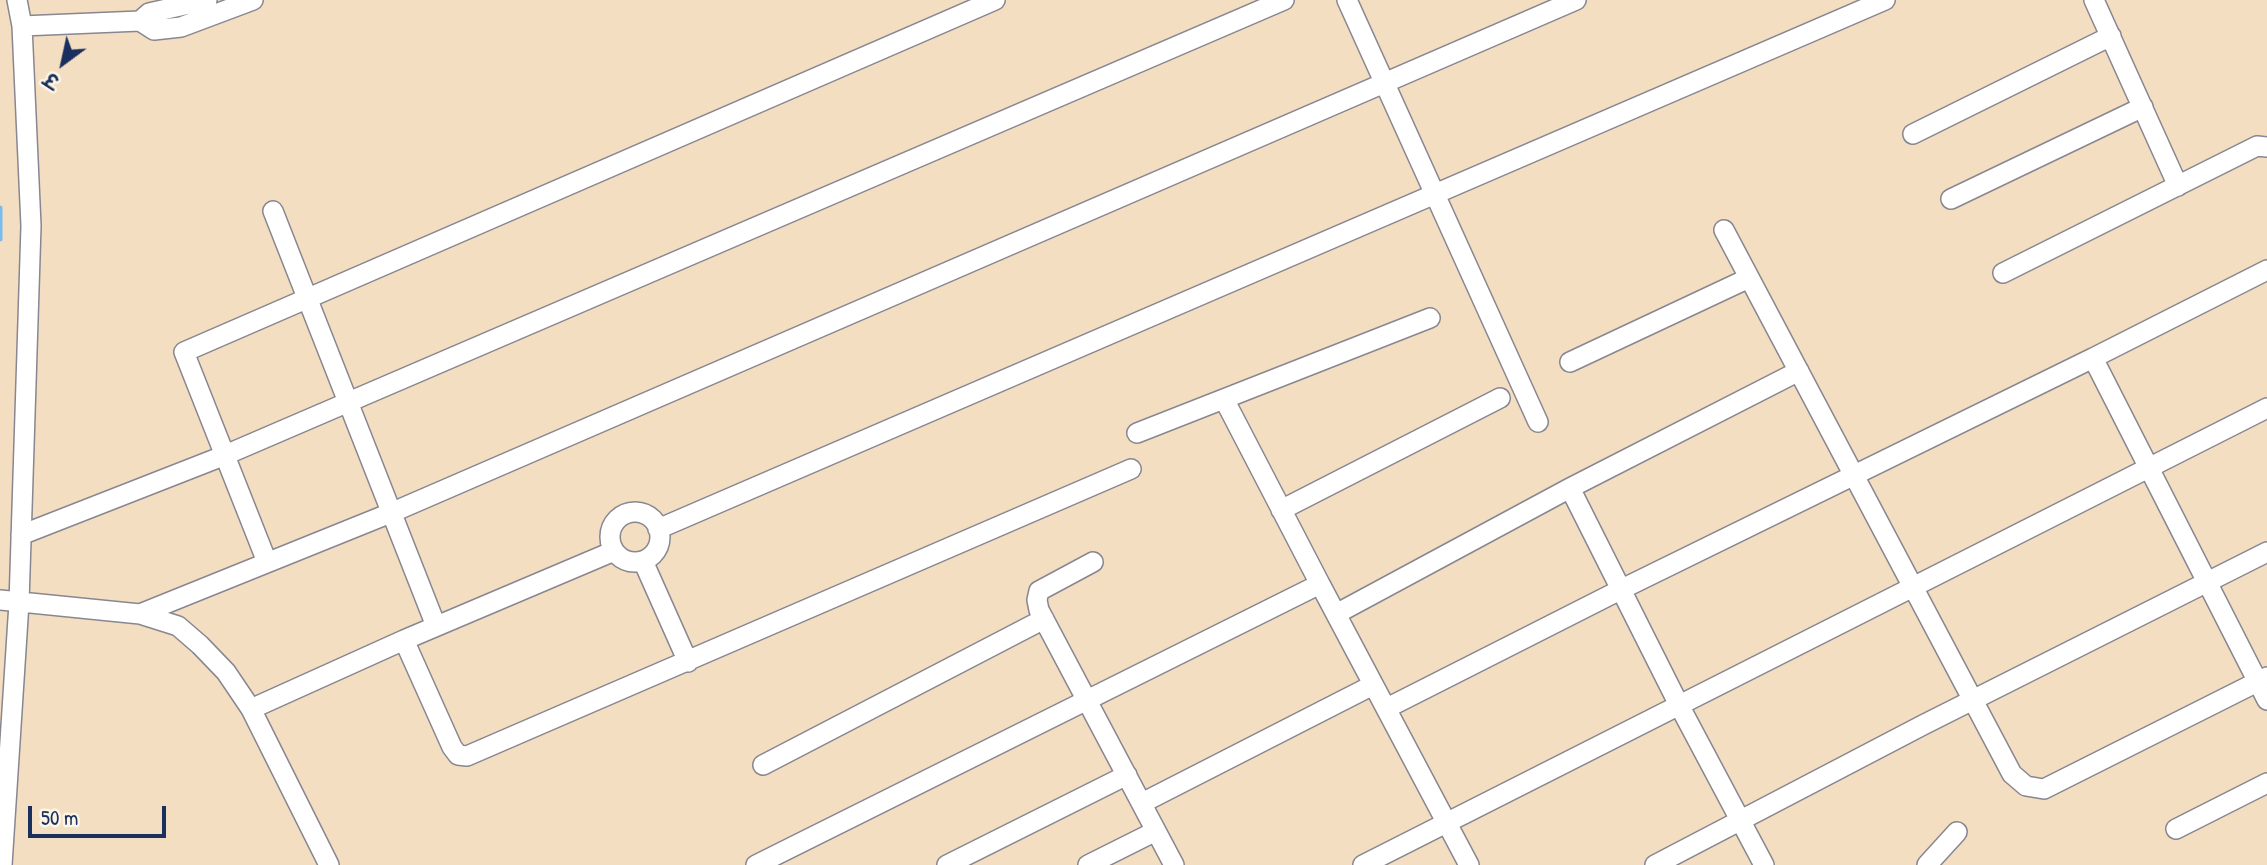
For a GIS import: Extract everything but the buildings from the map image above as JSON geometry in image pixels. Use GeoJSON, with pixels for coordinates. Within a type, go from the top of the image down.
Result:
{"type":"FeatureCollection","features":[{"type":"Feature","properties":{"kind":"street"},"geometry":{"type":"LineString","coordinates":[[2,865],[9,602],[21,535],[31,226],[22,26],[17,0]]}},
{"type":"Feature","properties":{"kind":"street"},"geometry":{"type":"LineString","coordinates":[[140,21],[149,13],[172,10],[206,0]]}},
{"type":"Feature","properties":{"kind":"street"},"geometry":{"type":"LineString","coordinates":[[22,26],[140,21],[154,30],[181,27],[253,0]]}},
{"type":"Feature","properties":{"kind":"street"},"geometry":{"type":"LineString","coordinates":[[267,562],[184,352],[995,0]]}},
{"type":"Feature","properties":{"kind":"street"},"geometry":{"type":"LineString","coordinates":[[21,535],[223,456],[1284,0]]}},
{"type":"Feature","properties":{"kind":"street"},"geometry":{"type":"LineString","coordinates":[[1347,0],[1538,422]]}},
{"type":"Feature","properties":{"kind":"street"},"geometry":{"type":"LineString","coordinates":[[140,614],[393,512],[1576,0]]}},
{"type":"Feature","properties":{"kind":"street"},"geometry":{"type":"LineString","coordinates":[[659,529],[1885,0]]}},
{"type":"Feature","properties":{"kind":"street"},"geometry":{"type":"LineString","coordinates":[[2094,0],[2178,186]]}},
{"type":"Feature","properties":{"kind":"street"},"geometry":{"type":"LineString","coordinates":[[1913,134],[2111,36]]}},
{"type":"Feature","properties":{"kind":"street"},"geometry":{"type":"LineString","coordinates":[[1951,199],[2143,107]]}},
{"type":"Feature","properties":{"kind":"street"},"geometry":{"type":"LineString","coordinates":[[2003,273],[2257,146],[2267,147]]}},
{"type":"Feature","properties":{"kind":"street"},"geometry":{"type":"LineString","coordinates":[[273,211],[436,626]]}},
{"type":"Feature","properties":{"kind":"street"},"geometry":{"type":"LineString","coordinates":[[1724,230],[2012,774],[2026,786],[2044,789],[2263,679]]}},
{"type":"Feature","properties":{"kind":"street"},"geometry":{"type":"LineString","coordinates":[[1387,708],[2267,271]]}},
{"type":"Feature","properties":{"kind":"street"},"geometry":{"type":"LineString","coordinates":[[1570,362],[1749,278]]}},
{"type":"Feature","properties":{"kind":"street"},"geometry":{"type":"LineString","coordinates":[[1137,433],[1430,318]]}},
{"type":"Feature","properties":{"kind":"street"},"geometry":{"type":"LineString","coordinates":[[2093,358],[2207,582],[2263,679],[2267,700]]}},
{"type":"Feature","properties":{"kind":"street"},"geometry":{"type":"LineString","coordinates":[[1336,614],[1570,488],[1799,371]]}},
{"type":"Feature","properties":{"kind":"street"},"geometry":{"type":"LineString","coordinates":[[1281,510],[1500,398]]}},
{"type":"Feature","properties":{"kind":"street"},"geometry":{"type":"LineString","coordinates":[[1224,400],[1469,865]]}},
{"type":"Feature","properties":{"kind":"street"},"geometry":{"type":"LineString","coordinates":[[1363,865],[2267,408]]}},
{"type":"Feature","properties":{"kind":"street"},"geometry":{"type":"LineString","coordinates":[[404,640],[452,747],[458,755],[467,756],[1131,469]]}},
{"type":"Feature","properties":{"kind":"street"},"geometry":{"type":"LineString","coordinates":[[1570,488],[1679,705],[1764,865]]}},
{"type":"Feature","properties":{"kind":"street"},"geometry":{"type":"LineString","coordinates":[[641,513],[649,517],[659,529],[659,545],[655,552],[643,561],[628,561],[614,551],[610,535],[613,526],[625,515],[641,513]]}},
{"type":"Feature","properties":{"kind":"street"},"geometry":{"type":"LineString","coordinates":[[251,709],[436,626],[614,551]]}},
{"type":"Feature","properties":{"kind":"street"},"geometry":{"type":"LineString","coordinates":[[1655,865],[1973,699],[2267,552]]}},
{"type":"Feature","properties":{"kind":"street"},"geometry":{"type":"LineString","coordinates":[[643,561],[688,662]]}},
{"type":"Feature","properties":{"kind":"street"},"geometry":{"type":"LineString","coordinates":[[1093,562],[1039,591],[1037,600],[1044,620],[1174,865]]}},
{"type":"Feature","properties":{"kind":"street"},"geometry":{"type":"LineString","coordinates":[[756,865],[1320,584]]}},
{"type":"Feature","properties":{"kind":"street"},"geometry":{"type":"LineString","coordinates":[[9,602],[140,614],[178,626],[201,645],[226,672],[251,709],[329,865]]}},
{"type":"Feature","properties":{"kind":"street"},"geometry":{"type":"LineString","coordinates":[[763,765],[1044,620]]}},
{"type":"Feature","properties":{"kind":"street"},"geometry":{"type":"LineString","coordinates":[[1142,803],[1373,685]]}},
{"type":"Feature","properties":{"kind":"street"},"geometry":{"type":"LineString","coordinates":[[947,865],[1127,775]]}},
{"type":"Feature","properties":{"kind":"street"},"geometry":{"type":"LineString","coordinates":[[2176,829],[2267,783]]}},
{"type":"Feature","properties":{"kind":"street"},"geometry":{"type":"LineString","coordinates":[[1088,865],[1156,831]]}},
{"type":"Feature","properties":{"kind":"street"},"geometry":{"type":"LineString","coordinates":[[1927,865],[1957,832]]}},
{"type":"Feature","properties":{"kind":"waterway"},"geometry":{"type":"LineString","coordinates":[[0,208],[0,239]]}}]}
